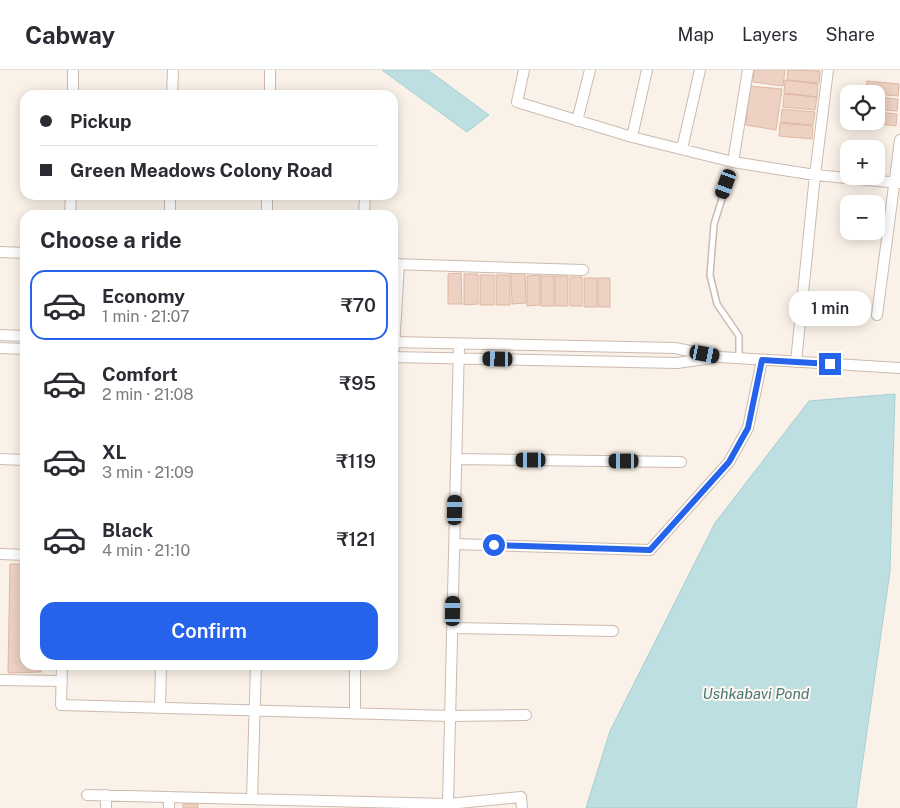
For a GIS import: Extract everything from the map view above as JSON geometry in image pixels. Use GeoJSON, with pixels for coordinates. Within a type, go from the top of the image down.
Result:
{"type":"FeatureCollection","features":[{"type":"Feature","properties":{"kind":"street"},"geometry":{"type":"LineString","coordinates":[[73,70],[73,90]]}},
{"type":"Feature","properties":{"kind":"street"},"geometry":{"type":"LineString","coordinates":[[172,90],[173,70]]}},
{"type":"Feature","properties":{"kind":"street"},"geometry":{"type":"LineString","coordinates":[[270,70],[270,90]]}},
{"type":"Feature","properties":{"kind":"street"},"geometry":{"type":"LineString","coordinates":[[524,70],[517,102],[632,138],[733,162],[815,175],[897,183]]}},
{"type":"Feature","properties":{"kind":"street"},"geometry":{"type":"LineString","coordinates":[[577,121],[590,70]]}},
{"type":"Feature","properties":{"kind":"street"},"geometry":{"type":"LineString","coordinates":[[632,138],[647,70]]}},
{"type":"Feature","properties":{"kind":"street"},"geometry":{"type":"LineString","coordinates":[[682,149],[700,70]]}},
{"type":"Feature","properties":{"kind":"street"},"geometry":{"type":"LineString","coordinates":[[733,162],[748,70]]}},
{"type":"Feature","properties":{"kind":"street"},"geometry":{"type":"LineString","coordinates":[[796,362],[828,70]]}},
{"type":"Feature","properties":{"kind":"street"},"geometry":{"type":"LineString","coordinates":[[877,315],[897,183],[900,140]]}},
{"type":"Feature","properties":{"kind":"street"},"geometry":{"type":"LineString","coordinates":[[0,252],[20,253]]}},
{"type":"Feature","properties":{"kind":"street"},"geometry":{"type":"LineString","coordinates":[[398,264],[583,270]]}},
{"type":"Feature","properties":{"kind":"street"},"geometry":{"type":"LineString","coordinates":[[0,335],[20,336]]}},
{"type":"Feature","properties":{"kind":"street"},"geometry":{"type":"LineString","coordinates":[[398,342],[675,348],[720,357],[900,368]]}},
{"type":"Feature","properties":{"kind":"street"},"geometry":{"type":"LineString","coordinates":[[448,804],[459,344]]}},
{"type":"Feature","properties":{"kind":"street"},"geometry":{"type":"LineString","coordinates":[[0,348],[20,349]]}},
{"type":"Feature","properties":{"kind":"street"},"geometry":{"type":"LineString","coordinates":[[398,357],[677,363],[720,357]]}},
{"type":"Feature","properties":{"kind":"street"},"geometry":{"type":"LineString","coordinates":[[454,544],[650,550],[729,462],[748,428],[762,360]]}},
{"type":"Feature","properties":{"kind":"street"},"geometry":{"type":"LineString","coordinates":[[456,459],[681,462]]}},
{"type":"Feature","properties":{"kind":"street"},"geometry":{"type":"LineString","coordinates":[[0,460],[20,460]]}},
{"type":"Feature","properties":{"kind":"street"},"geometry":{"type":"LineString","coordinates":[[0,554],[20,554]]}},
{"type":"Feature","properties":{"kind":"street"},"geometry":{"type":"LineString","coordinates":[[452,628],[612,631]]}},
{"type":"Feature","properties":{"kind":"street"},"geometry":{"type":"LineString","coordinates":[[62,670],[61,706],[450,716],[526,715]]}},
{"type":"Feature","properties":{"kind":"street"},"geometry":{"type":"LineString","coordinates":[[160,708],[161,670]]}},
{"type":"Feature","properties":{"kind":"street"},"geometry":{"type":"LineString","coordinates":[[252,799],[256,670]]}},
{"type":"Feature","properties":{"kind":"street"},"geometry":{"type":"LineString","coordinates":[[355,670],[355,714]]}},
{"type":"Feature","properties":{"kind":"street"},"geometry":{"type":"LineString","coordinates":[[0,680],[62,681]]}},
{"type":"Feature","properties":{"kind":"street"},"geometry":{"type":"LineString","coordinates":[[87,795],[252,799],[308,804],[390,805],[469,805],[521,797],[522,808]]}},
{"type":"Feature","properties":{"kind":"street"},"geometry":{"type":"LineString","coordinates":[[106,795],[106,808]]}},
{"type":"Feature","properties":{"kind":"street"},"geometry":{"type":"LineString","coordinates":[[169,797],[169,808]]}},
{"type":"Feature","properties":{"kind":"lane"},"geometry":{"type":"LineString","coordinates":[[728,180],[714,224],[710,275],[717,304],[739,336],[739,358]]}},
{"type":"Feature","properties":{"kind":"water"},"geometry":{"type":"Polygon","coordinates":[[[382,70],[428,70],[489,115],[467,132],[382,70]]]}},
{"type":"Feature","properties":{"kind":"water","name":"Ushkabavi Pond"},"geometry":{"type":"Polygon","coordinates":[[[895,394],[890,571],[856,808],[586,808],[610,731],[715,523],[809,401],[895,394]]]}},
{"type":"Feature","properties":{"kind":"building"},"geometry":{"type":"Polygon","coordinates":[[[754,70],[785,70],[783,86],[753,82],[754,70]]]}},
{"type":"Feature","properties":{"kind":"building"},"geometry":{"type":"Polygon","coordinates":[[[788,70],[820,71],[819,83],[787,80],[788,70]]]}},
{"type":"Feature","properties":{"kind":"building"},"geometry":{"type":"Polygon","coordinates":[[[785,80],[818,84],[817,97],[784,93],[785,80]]]}},
{"type":"Feature","properties":{"kind":"building"},"geometry":{"type":"Polygon","coordinates":[[[867,81],[899,84],[898,96],[885,95],[885,85],[866,85],[867,81]]]}},
{"type":"Feature","properties":{"kind":"building"},"geometry":{"type":"Polygon","coordinates":[[[749,86],[782,89],[776,130],[746,125],[749,86]]]}},
{"type":"Feature","properties":{"kind":"building"},"geometry":{"type":"Polygon","coordinates":[[[784,94],[817,97],[815,110],[783,107],[784,94]]]}},
{"type":"Feature","properties":{"kind":"building"},"geometry":{"type":"Polygon","coordinates":[[[885,98],[898,99],[897,111],[885,110],[885,98]]]}},
{"type":"Feature","properties":{"kind":"building"},"geometry":{"type":"Polygon","coordinates":[[[782,109],[815,112],[813,125],[781,122],[782,109]]]}},
{"type":"Feature","properties":{"kind":"building"},"geometry":{"type":"Polygon","coordinates":[[[885,113],[897,114],[896,126],[885,125],[885,113]]]}},
{"type":"Feature","properties":{"kind":"building"},"geometry":{"type":"Polygon","coordinates":[[[780,123],[813,126],[812,139],[779,136],[780,123]]]}},
{"type":"Feature","properties":{"kind":"building"},"geometry":{"type":"Polygon","coordinates":[[[461,273],[462,304],[448,304],[448,274],[461,273]]]}},
{"type":"Feature","properties":{"kind":"building"},"geometry":{"type":"Polygon","coordinates":[[[511,273],[525,273],[526,303],[512,304],[511,273]]]}},
{"type":"Feature","properties":{"kind":"building"},"geometry":{"type":"Polygon","coordinates":[[[464,274],[478,274],[478,304],[464,305],[464,274]]]}},
{"type":"Feature","properties":{"kind":"building"},"geometry":{"type":"Polygon","coordinates":[[[480,275],[494,275],[494,305],[480,305],[480,275]]]}},
{"type":"Feature","properties":{"kind":"building"},"geometry":{"type":"Polygon","coordinates":[[[496,275],[510,275],[510,305],[496,305],[496,275]]]}},
{"type":"Feature","properties":{"kind":"building"},"geometry":{"type":"Polygon","coordinates":[[[540,275],[540,305],[527,306],[527,276],[540,275]]]}},
{"type":"Feature","properties":{"kind":"building"},"geometry":{"type":"Polygon","coordinates":[[[541,276],[554,276],[554,306],[541,306],[541,276]]]}},
{"type":"Feature","properties":{"kind":"building"},"geometry":{"type":"Polygon","coordinates":[[[555,276],[568,276],[568,306],[555,306],[555,276]]]}},
{"type":"Feature","properties":{"kind":"building"},"geometry":{"type":"Polygon","coordinates":[[[570,277],[582,277],[582,306],[570,306],[570,277]]]}},
{"type":"Feature","properties":{"kind":"building"},"geometry":{"type":"Polygon","coordinates":[[[584,278],[597,278],[597,307],[584,307],[584,278]]]}},
{"type":"Feature","properties":{"kind":"building"},"geometry":{"type":"Polygon","coordinates":[[[598,278],[610,278],[610,307],[598,307],[598,278]]]}},
{"type":"Feature","properties":{"kind":"building"},"geometry":{"type":"Polygon","coordinates":[[[10,564],[20,564],[20,670],[41,670],[41,672],[8,673],[10,564]]]}},
{"type":"Feature","properties":{"kind":"building"},"geometry":{"type":"Polygon","coordinates":[[[183,804],[198,804],[198,808],[183,808],[183,804]]]}},
{"type":"Feature","properties":{"kind":"route"},"geometry":{"type":"LineString","coordinates":[[494,545],[650,550],[729,462],[748,428],[762,360],[830,364]]}}]}
